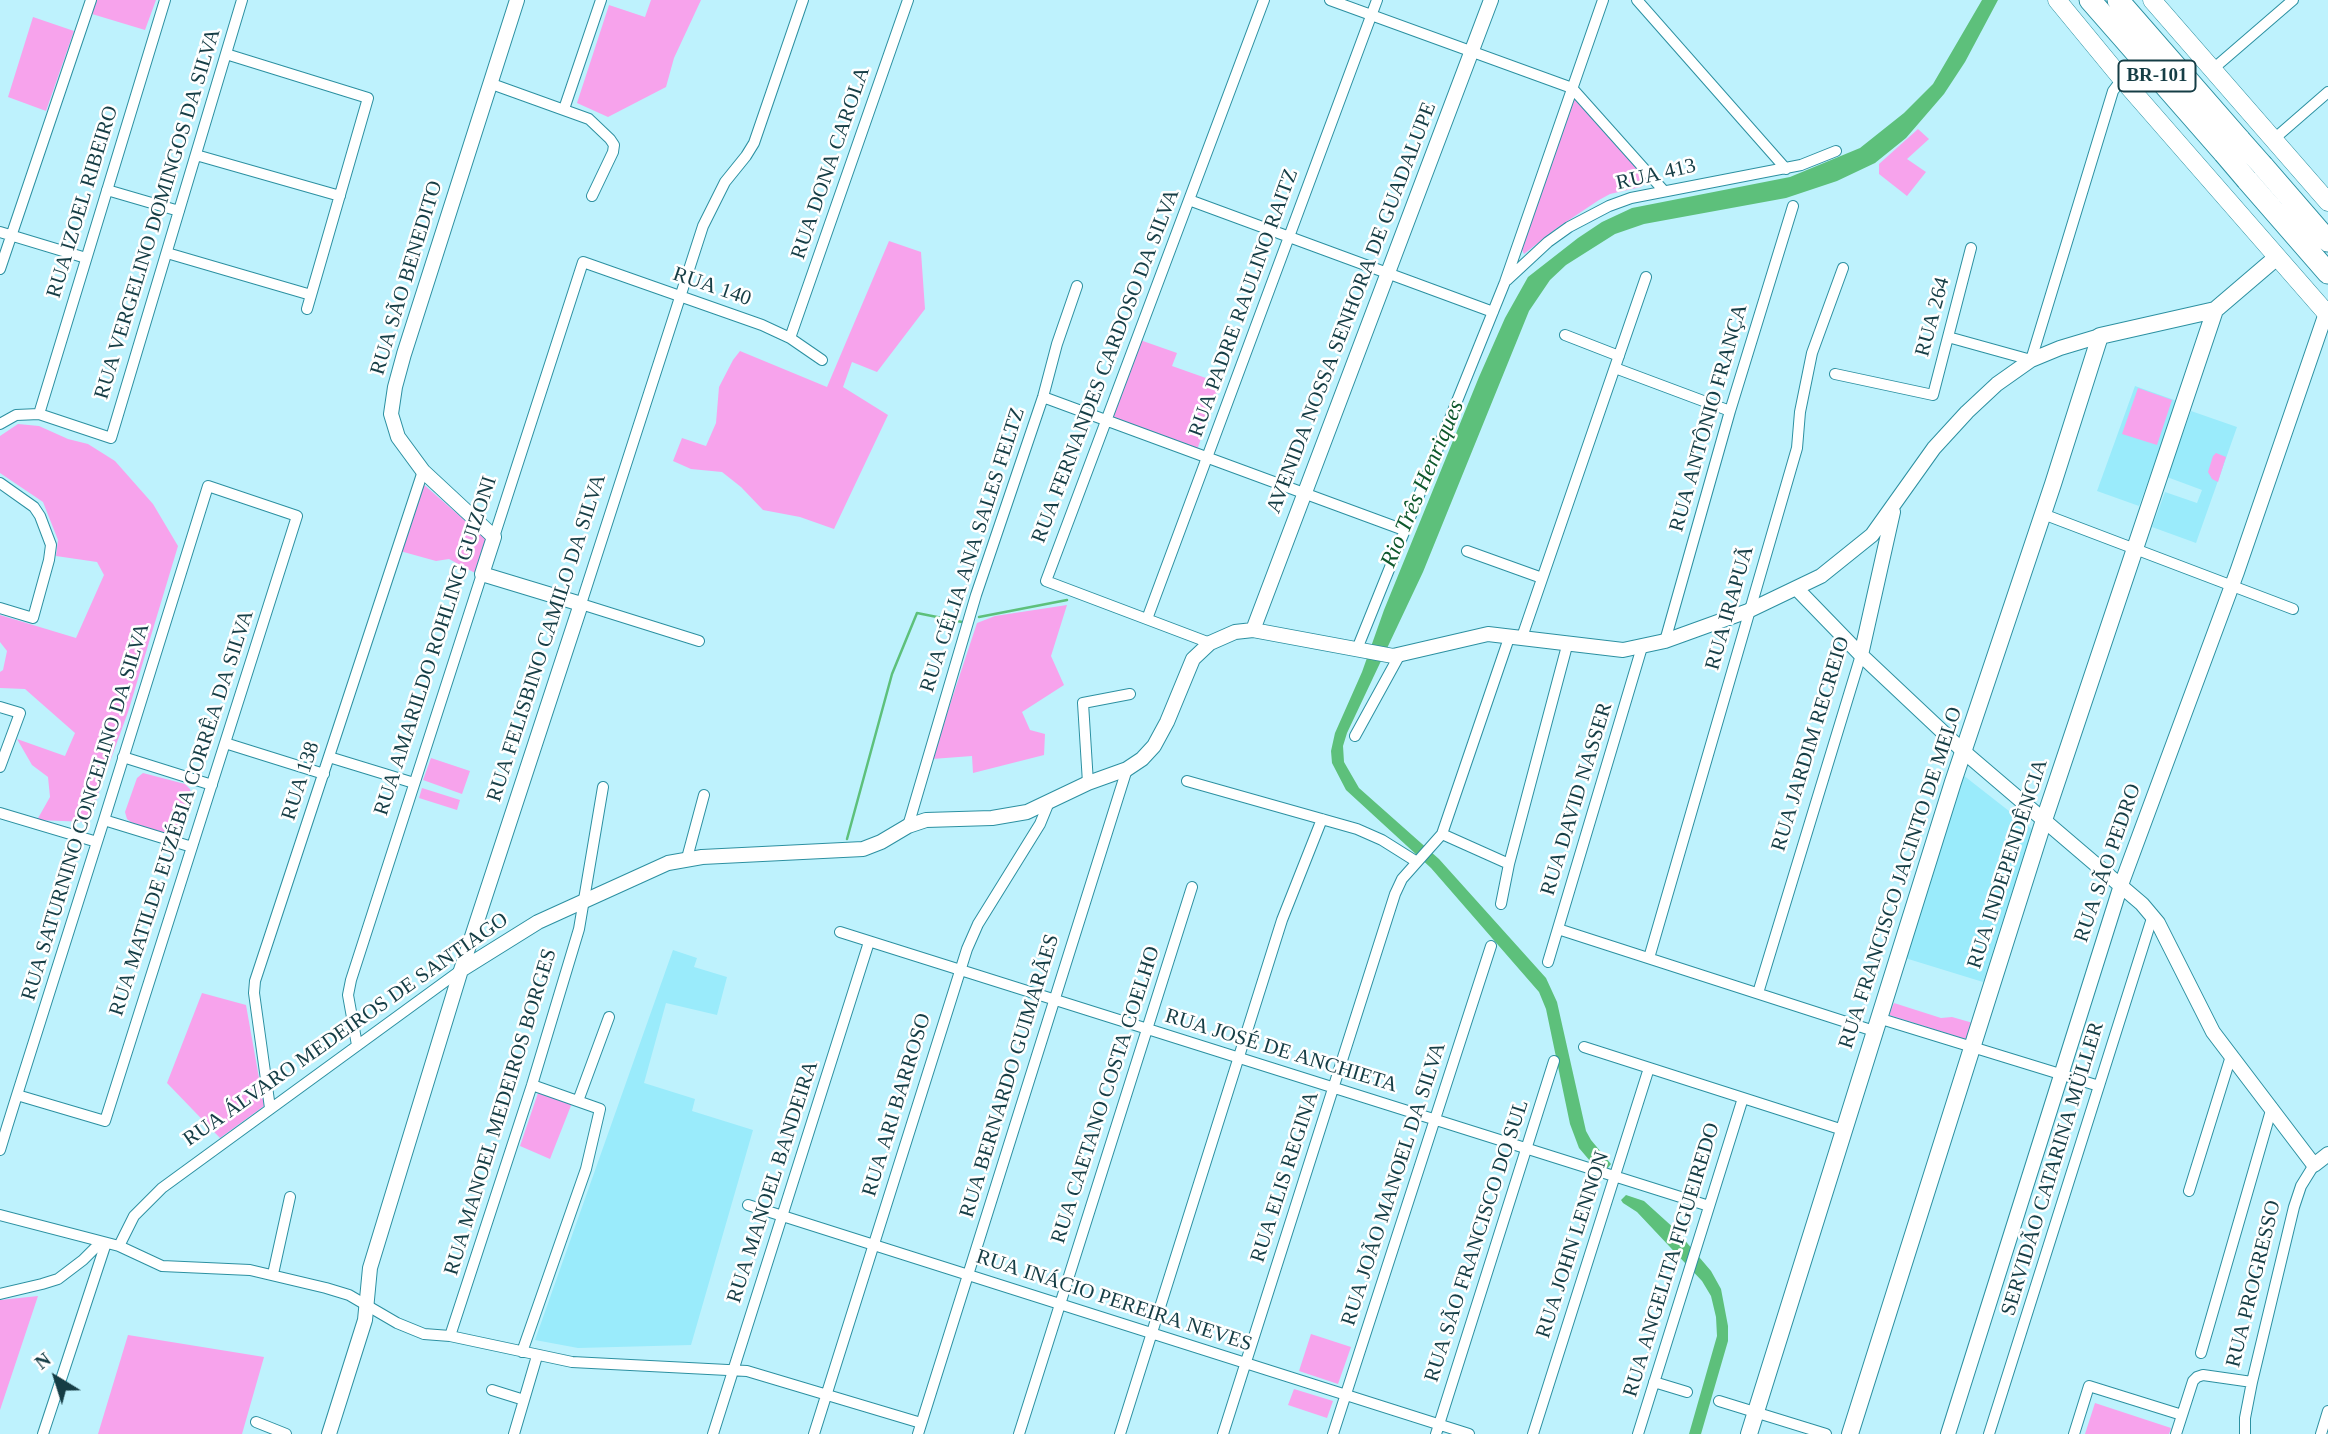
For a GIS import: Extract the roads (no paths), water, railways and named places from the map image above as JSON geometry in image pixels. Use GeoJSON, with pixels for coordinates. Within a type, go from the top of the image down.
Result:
{"type":"FeatureCollection","features":[{"type":"Feature","properties":{"kind":"highway","name":"BR-101"},"geometry":{"type":"LineString","coordinates":[[2090,0],[2255,173],[2328,241]]}},
{"type":"Feature","properties":{"kind":"highway","name":"BR-101"},"geometry":{"type":"LineString","coordinates":[[2118,0],[2235,151]]}},
{"type":"Feature","properties":{"kind":"highway","name":"BR-101"},"geometry":{"type":"LineString","coordinates":[[2255,173],[2328,273]]}},
{"type":"Feature","properties":{"kind":"main road"},"geometry":{"type":"LineString","coordinates":[[2057,0],[2122,79],[2327,314]]}},
{"type":"Feature","properties":{"kind":"main road"},"geometry":{"type":"LineString","coordinates":[[2155,1],[2328,202]]}},
{"type":"Feature","properties":{"kind":"main road"},"geometry":{"type":"LineString","coordinates":[[2201,170],[2258,136],[2261,124]]}},
{"type":"Feature","properties":{"kind":"main road"},"geometry":{"type":"LineString","coordinates":[[2214,185],[2235,151],[2276,141]]}},
{"type":"Feature","properties":{"kind":"main road"},"geometry":{"type":"LineString","coordinates":[[2100,336],[2215,310],[2277,257]]}},
{"type":"Feature","properties":{"kind":"main road","name":"RUA INDEPENDÊNCIA"},"geometry":{"type":"LineString","coordinates":[[1850,1434],[2044,820],[2215,310]]}},
{"type":"Feature","properties":{"kind":"main road","name":"RUA FRANCISCO JACINTO DE MELO"},"geometry":{"type":"LineString","coordinates":[[1749,1434],[1963,751],[2100,336]]}},
{"type":"Feature","properties":{"kind":"street"},"geometry":{"type":"LineString","coordinates":[[0,269],[6,234],[91,0]]}},
{"type":"Feature","properties":{"kind":"street","name":"RUA IZOEL RIBEIRO"},"geometry":{"type":"LineString","coordinates":[[39,414],[164,0]]}},
{"type":"Feature","properties":{"kind":"street","name":"RUA VERGELINO DOMINGOS DA SILVA"},"geometry":{"type":"LineString","coordinates":[[39,414],[111,438],[242,0]]}},
{"type":"Feature","properties":{"kind":"street","name":"RUA SÃO BENEDITO"},"geometry":{"type":"LineString","coordinates":[[494,537],[423,471],[404,448],[391,414],[395,387],[517,0]]}},
{"type":"Feature","properties":{"kind":"street"},"geometry":{"type":"LineString","coordinates":[[564,109],[601,0]]}},
{"type":"Feature","properties":{"kind":"street","name":"RUA FELISBINO CAMILO DA SILVA"},"geometry":{"type":"LineString","coordinates":[[329,1434],[360,1340],[370,1268],[461,970],[680,296],[709,209],[724,182],[754,143],[803,0]]}},
{"type":"Feature","properties":{"kind":"street","name":"RUA DONA CAROLA"},"geometry":{"type":"LineString","coordinates":[[790,338],[908,0]]}},
{"type":"Feature","properties":{"kind":"street","name":"RUA FERNANDES CARDOSO DA SILVA"},"geometry":{"type":"LineString","coordinates":[[1210,643],[1046,581],[1264,0]]}},
{"type":"Feature","properties":{"kind":"street"},"geometry":{"type":"LineString","coordinates":[[1330,0],[1572,88],[1664,191]]}},
{"type":"Feature","properties":{"kind":"street","name":"RUA PADRE RAULINO RAITZ"},"geometry":{"type":"LineString","coordinates":[[1147,619],[1377,0]]}},
{"type":"Feature","properties":{"kind":"street","name":"AVENIDA NOSSA SENHORA DE GUADALUPE"},"geometry":{"type":"LineString","coordinates":[[1253,630],[1491,0]]}},
{"type":"Feature","properties":{"kind":"street"},"geometry":{"type":"LineString","coordinates":[[1360,650],[1404,530],[1506,282],[1603,0]]}},
{"type":"Feature","properties":{"kind":"street"},"geometry":{"type":"LineString","coordinates":[[1637,0],[1786,169]]}},
{"type":"Feature","properties":{"kind":"street"},"geometry":{"type":"LineString","coordinates":[[2213,69],[2292,0]]}},
{"type":"Feature","properties":{"kind":"street"},"geometry":{"type":"LineString","coordinates":[[226,54],[368,98],[307,309]]}},
{"type":"Feature","properties":{"kind":"street"},"geometry":{"type":"LineString","coordinates":[[2031,360],[2113,91],[2122,79]]}},
{"type":"Feature","properties":{"kind":"street"},"geometry":{"type":"LineString","coordinates":[[489,83],[589,119],[614,145],[592,196]]}},
{"type":"Feature","properties":{"kind":"street"},"geometry":{"type":"LineString","coordinates":[[2276,141],[2328,92]]}},
{"type":"Feature","properties":{"kind":"street","name":"RUA 413"},"geometry":{"type":"LineString","coordinates":[[1506,282],[1548,242],[1588,216],[1630,198],[1786,169],[1811,162],[1836,150]]}},
{"type":"Feature","properties":{"kind":"street"},"geometry":{"type":"LineString","coordinates":[[196,155],[340,196]]}},
{"type":"Feature","properties":{"kind":"street"},"geometry":{"type":"LineString","coordinates":[[107,190],[179,211]]}},
{"type":"Feature","properties":{"kind":"street"},"geometry":{"type":"LineString","coordinates":[[1189,200],[1493,313]]}},
{"type":"Feature","properties":{"kind":"street","name":"RUA ANTÔNIO FRANÇA"},"geometry":{"type":"LineString","coordinates":[[1665,641],[1730,411],[1793,206]]}},
{"type":"Feature","properties":{"kind":"street"},"geometry":{"type":"LineString","coordinates":[[6,234],[86,258]]}},
{"type":"Feature","properties":{"kind":"street","name":"RUA 264"},"geometry":{"type":"LineString","coordinates":[[1835,374],[1933,395],[1971,248]]}},
{"type":"Feature","properties":{"kind":"street"},"geometry":{"type":"LineString","coordinates":[[167,253],[311,296]]}},
{"type":"Feature","properties":{"kind":"street","name":"RUA 140"},"geometry":{"type":"LineString","coordinates":[[583,262],[762,325],[790,338],[822,360]]}},
{"type":"Feature","properties":{"kind":"street","name":"RUA AMARILDO ROHLING GUIZONI"},"geometry":{"type":"LineString","coordinates":[[357,1045],[348,989],[583,262]]}},
{"type":"Feature","properties":{"kind":"street","name":"RUA IRAPUÃ"},"geometry":{"type":"LineString","coordinates":[[1649,958],[1797,448],[1800,412],[1812,353],[1843,268]]}},
{"type":"Feature","properties":{"kind":"street"},"geometry":{"type":"LineString","coordinates":[[1509,864],[1439,838],[1516,636],[1542,578],[1646,277]]}},
{"type":"Feature","properties":{"kind":"street","name":"RUA CÉLIA ANA SALES FELTZ"},"geometry":{"type":"LineString","coordinates":[[908,826],[972,606],[1043,397],[1057,344],[1077,286]]}},
{"type":"Feature","properties":{"kind":"street","name":"RUA SÃO PEDRO"},"geometry":{"type":"LineString","coordinates":[[1948,1434],[2121,885],[2233,584],[2327,314]]}},
{"type":"Feature","properties":{"kind":"street"},"geometry":{"type":"LineString","coordinates":[[1565,335],[1619,356]]}},
{"type":"Feature","properties":{"kind":"street"},"geometry":{"type":"LineString","coordinates":[[1210,643],[1235,632],[1253,630],[1393,656],[1473,636],[1516,636],[1615,650],[1665,641],[1748,611],[1821,576],[1880,526],[1916,471],[1956,423],[1997,384],[2031,360],[2100,336]]}},
{"type":"Feature","properties":{"kind":"street"},"geometry":{"type":"LineString","coordinates":[[1948,337],[2031,360]]}},
{"type":"Feature","properties":{"kind":"street"},"geometry":{"type":"LineString","coordinates":[[1615,368],[1730,411]]}},
{"type":"Feature","properties":{"kind":"street"},"geometry":{"type":"LineString","coordinates":[[1043,397],[1404,530]]}},
{"type":"Feature","properties":{"kind":"street"},"geometry":{"type":"LineString","coordinates":[[0,424],[16,415],[39,414]]}},
{"type":"Feature","properties":{"kind":"street","name":"RUA 138"},"geometry":{"type":"LineString","coordinates":[[270,1108],[254,993],[255,981],[423,471]]}},
{"type":"Feature","properties":{"kind":"street"},"geometry":{"type":"LineString","coordinates":[[0,483],[34,507],[50,540],[51,553],[33,618],[0,608]]}},
{"type":"Feature","properties":{"kind":"street","name":"RUA SATURNINO CONCELINO DA SILVA"},"geometry":{"type":"LineString","coordinates":[[0,1150],[4,1126],[17,1095],[208,486],[297,516]]}},
{"type":"Feature","properties":{"kind":"street","name":"RUA JARDIM RECREIO"},"geometry":{"type":"LineString","coordinates":[[1758,993],[1861,654],[1895,504]]}},
{"type":"Feature","properties":{"kind":"street"},"geometry":{"type":"LineString","coordinates":[[2043,514],[2293,609]]}},
{"type":"Feature","properties":{"kind":"street","name":"RUA MATILDE EUZÉBIA CORRÊA DA SILVA"},"geometry":{"type":"LineString","coordinates":[[17,1095],[105,1121],[297,516]]}},
{"type":"Feature","properties":{"kind":"street"},"geometry":{"type":"LineString","coordinates":[[1467,551],[1542,578]]}},
{"type":"Feature","properties":{"kind":"street"},"geometry":{"type":"LineString","coordinates":[[482,573],[699,641]]}},
{"type":"Feature","properties":{"kind":"street"},"geometry":{"type":"LineString","coordinates":[[1797,589],[1963,751],[2153,915],[2213,1032],[2314,1165]]}},
{"type":"Feature","properties":{"kind":"street"},"geometry":{"type":"LineString","coordinates":[[1501,904],[1509,864],[1568,642]]}},
{"type":"Feature","properties":{"kind":"street","name":"RUA ÁLVARO MEDEIROS DE SANTIAGO"},"geometry":{"type":"LineString","coordinates":[[119,1246],[134,1216],[155,1193],[461,970],[519,933],[656,868],[687,858],[863,849],[908,826],[937,818],[1001,817],[1027,812],[1088,783],[1127,769],[1142,759],[1154,746],[1167,722],[1193,659],[1210,643]]}},
{"type":"Feature","properties":{"kind":"street","name":"RUA DAVID NASSER"},"geometry":{"type":"LineString","coordinates":[[1548,962],[1642,647]]}},
{"type":"Feature","properties":{"kind":"street"},"geometry":{"type":"LineString","coordinates":[[1355,736],[1393,656]]}},
{"type":"Feature","properties":{"kind":"street"},"geometry":{"type":"LineString","coordinates":[[1088,783],[1083,703],[1130,694]]}},
{"type":"Feature","properties":{"kind":"street"},"geometry":{"type":"LineString","coordinates":[[0,707],[20,713],[0,767]]}},
{"type":"Feature","properties":{"kind":"street"},"geometry":{"type":"LineString","coordinates":[[225,743],[324,774]]}},
{"type":"Feature","properties":{"kind":"street"},"geometry":{"type":"LineString","coordinates":[[124,757],[212,785]]}},
{"type":"Feature","properties":{"kind":"street"},"geometry":{"type":"LineString","coordinates":[[329,757],[414,783]]}},
{"type":"Feature","properties":{"kind":"street","name":"RUA BERNARDO GUIMARÃES"},"geometry":{"type":"LineString","coordinates":[[919,1429],[1127,769]]}},
{"type":"Feature","properties":{"kind":"street"},"geometry":{"type":"LineString","coordinates":[[1187,781],[1370,834],[1419,861]]}},
{"type":"Feature","properties":{"kind":"street","name":"RUA MANOEL MEDEIROS BORGES"},"geometry":{"type":"LineString","coordinates":[[450,1336],[532,1085],[579,929],[603,787]]}},
{"type":"Feature","properties":{"kind":"street"},"geometry":{"type":"LineString","coordinates":[[687,858],[704,795]]}},
{"type":"Feature","properties":{"kind":"street","name":"RUA ARI BARROSO"},"geometry":{"type":"LineString","coordinates":[[814,1434],[959,970],[978,924],[1040,824],[1049,802]]}},
{"type":"Feature","properties":{"kind":"street"},"geometry":{"type":"LineString","coordinates":[[0,813],[97,842]]}},
{"type":"Feature","properties":{"kind":"street"},"geometry":{"type":"LineString","coordinates":[[1120,1434],[1282,920],[1322,819]]}},
{"type":"Feature","properties":{"kind":"street"},"geometry":{"type":"LineString","coordinates":[[104,820],[192,847]]}},
{"type":"Feature","properties":{"kind":"street","name":"RUA ELIS REGINA"},"geometry":{"type":"LineString","coordinates":[[1223,1434],[1395,894],[1402,879],[1439,838]]}},
{"type":"Feature","properties":{"kind":"street","name":"RUA CAETANO COSTA COELHO"},"geometry":{"type":"LineString","coordinates":[[1019,1434],[1192,887]]}},
{"type":"Feature","properties":{"kind":"street","name":"SERVIDÃO CATARINA MÜLLER"},"geometry":{"type":"LineString","coordinates":[[1989,1434],[2153,915]]}},
{"type":"Feature","properties":{"kind":"street"},"geometry":{"type":"LineString","coordinates":[[1558,929],[1758,993],[1972,1047],[2099,1086]]}},
{"type":"Feature","properties":{"kind":"street","name":"RUA JOSÉ DE ANCHIETA"},"geometry":{"type":"LineString","coordinates":[[840,932],[1709,1206]]}},
{"type":"Feature","properties":{"kind":"street","name":"RUA MANOEL BANDEIRA"},"geometry":{"type":"LineString","coordinates":[[713,1434],[869,942]]}},
{"type":"Feature","properties":{"kind":"street","name":"RUA JOÃO MANOEL DA SILVA"},"geometry":{"type":"LineString","coordinates":[[1333,1434],[1491,946]]}},
{"type":"Feature","properties":{"kind":"street"},"geometry":{"type":"LineString","coordinates":[[578,1101],[609,1017]]}},
{"type":"Feature","properties":{"kind":"street"},"geometry":{"type":"LineString","coordinates":[[1584,1047],[1843,1130]]}},
{"type":"Feature","properties":{"kind":"street"},"geometry":{"type":"LineString","coordinates":[[2189,1191],[2231,1056]]}},
{"type":"Feature","properties":{"kind":"street","name":"RUA SÃO FRANCISCO DO SUL"},"geometry":{"type":"LineString","coordinates":[[1437,1429],[1554,1061]]}},
{"type":"Feature","properties":{"kind":"street","name":"RUA JOHN LENNON"},"geometry":{"type":"LineString","coordinates":[[1533,1434],[1649,1068]]}},
{"type":"Feature","properties":{"kind":"street"},"geometry":{"type":"LineString","coordinates":[[522,1352],[586,1169],[600,1109],[532,1085]]}},
{"type":"Feature","properties":{"kind":"street","name":"RUA ANGELITA FIGUEIREDO"},"geometry":{"type":"LineString","coordinates":[[1638,1434],[1743,1098]]}},
{"type":"Feature","properties":{"kind":"street"},"geometry":{"type":"LineString","coordinates":[[2201,1353],[2272,1107]]}},
{"type":"Feature","properties":{"kind":"street","name":"RUA PROGRESSO"},"geometry":{"type":"LineString","coordinates":[[2245,1434],[2245,1418],[2252,1382],[2297,1197],[2306,1176],[2314,1165],[2328,1154]]}},
{"type":"Feature","properties":{"kind":"street"},"geometry":{"type":"LineString","coordinates":[[274,1273],[290,1196]]}},
{"type":"Feature","properties":{"kind":"street","name":"RUA INÁCIO PEREIRA NEVES"},"geometry":{"type":"LineString","coordinates":[[748,1205],[1345,1395],[1437,1429],[1469,1434]]}},
{"type":"Feature","properties":{"kind":"street"},"geometry":{"type":"LineString","coordinates":[[0,1215],[119,1246],[162,1266],[237,1268],[274,1273],[349,1295],[384,1316],[424,1334],[450,1336],[572,1362],[734,1369],[826,1395],[919,1429]]}},
{"type":"Feature","properties":{"kind":"street"},"geometry":{"type":"LineString","coordinates":[[0,1294],[58,1279],[103,1242]]}},
{"type":"Feature","properties":{"kind":"street"},"geometry":{"type":"LineString","coordinates":[[43,1434],[103,1242]]}},
{"type":"Feature","properties":{"kind":"street"},"geometry":{"type":"LineString","coordinates":[[514,1434],[537,1356]]}},
{"type":"Feature","properties":{"kind":"street"},"geometry":{"type":"LineString","coordinates":[[2176,1434],[2193,1381],[2197,1377],[2203,1375],[2252,1382]]}},
{"type":"Feature","properties":{"kind":"street"},"geometry":{"type":"LineString","coordinates":[[1654,1382],[1687,1392]]}},
{"type":"Feature","properties":{"kind":"street"},"geometry":{"type":"LineString","coordinates":[[2074,1434],[2089,1386],[2182,1415]]}},
{"type":"Feature","properties":{"kind":"street"},"geometry":{"type":"LineString","coordinates":[[492,1390],[524,1400]]}},
{"type":"Feature","properties":{"kind":"street"},"geometry":{"type":"LineString","coordinates":[[1719,1401],[1826,1434]]}},
{"type":"Feature","properties":{"kind":"street"},"geometry":{"type":"LineString","coordinates":[[2321,1434],[2328,1411]]}},
{"type":"Feature","properties":{"kind":"street"},"geometry":{"type":"LineString","coordinates":[[256,1422],[286,1434]]}},
{"type":"Feature","properties":{"kind":"waterway"},"geometry":{"type":"LineString","coordinates":[[979,617],[1067,600]]}},
{"type":"Feature","properties":{"kind":"waterway"},"geometry":{"type":"LineString","coordinates":[[847,839],[892,674],[917,613],[962,622]]}},
{"type":"Feature","properties":{"kind":"water label","name":"Rio Três Henriques"},"geometry":{"type":"Point","coordinates":[1423,484]}}]}
